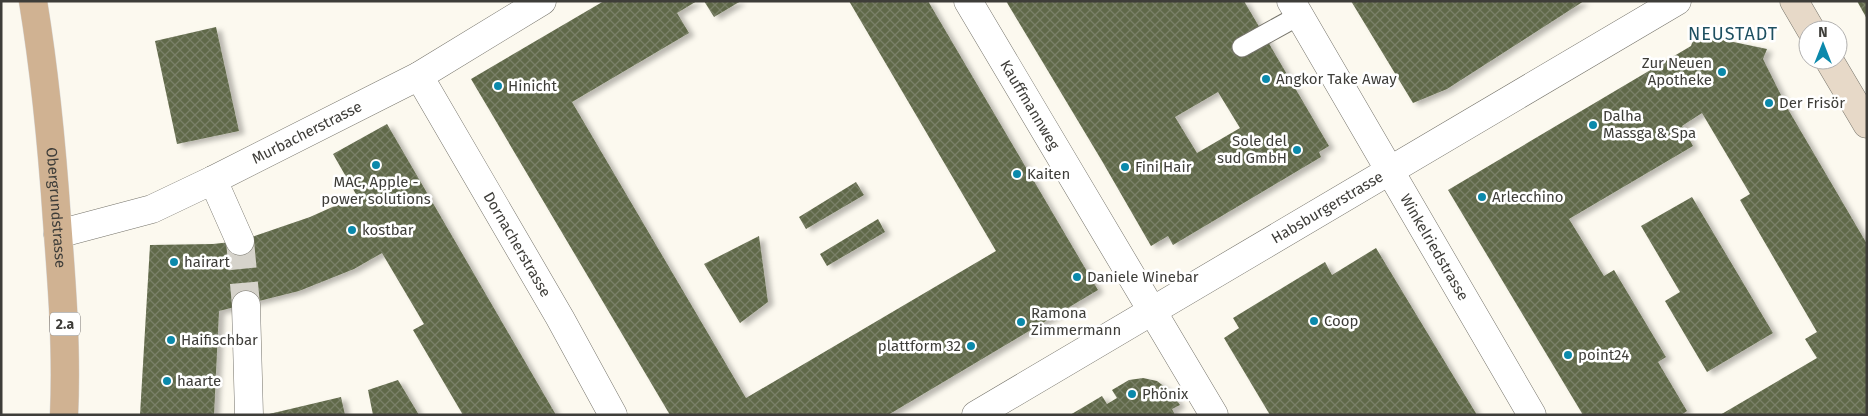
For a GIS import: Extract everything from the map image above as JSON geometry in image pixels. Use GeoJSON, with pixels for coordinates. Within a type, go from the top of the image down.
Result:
{"type":"FeatureCollection","features":[{"type":"Feature","properties":{"kind":"main road","name":"Obergrundstrasse"},"geometry":{"type":"LineString","coordinates":[[33,1],[43,64],[58,234],[65,336],[64,415]]}},
{"type":"Feature","properties":{"kind":"street","name":"Murbacherstrasse"},"geometry":{"type":"LineString","coordinates":[[58,234],[152,209],[213,180],[420,76],[542,1]]}},
{"type":"Feature","properties":{"kind":"street","name":"Kauffmannweg"},"geometry":{"type":"LineString","coordinates":[[968,1],[1214,415]]}},
{"type":"Feature","properties":{"kind":"street","name":"Habsburgerstrasse"},"geometry":{"type":"LineString","coordinates":[[976,415],[1677,1]]}},
{"type":"Feature","properties":{"kind":"street"},"geometry":{"type":"LineString","coordinates":[[1794,1],[1805,20]]}},
{"type":"Feature","properties":{"kind":"street","name":"Winkelriedstrasse"},"geometry":{"type":"LineString","coordinates":[[1295,8],[1532,415]]}},
{"type":"Feature","properties":{"kind":"street"},"geometry":{"type":"LineString","coordinates":[[1835,70],[1867,124]]}},
{"type":"Feature","properties":{"kind":"street","name":"Dornacherstrasse"},"geometry":{"type":"LineString","coordinates":[[420,76],[560,318],[613,415]]}},
{"type":"Feature","properties":{"kind":"street"},"geometry":{"type":"LineString","coordinates":[[213,180],[240,240]]}},
{"type":"Feature","properties":{"kind":"street"},"geometry":{"type":"LineString","coordinates":[[246,305],[249,415]]}},
{"type":"Feature","properties":{"kind":"lane"},"geometry":{"type":"LineString","coordinates":[[1242,47],[1295,8]]}},
{"type":"Feature","properties":{"kind":"building"},"geometry":{"type":"Polygon","coordinates":[[[604,1],[697,1],[677,13],[689,33],[572,102],[746,398],[996,251],[849,1],[928,1],[1098,290],[888,415],[670,415],[471,79],[604,1]]]}},
{"type":"Feature","properties":{"kind":"building"},"geometry":{"type":"Polygon","coordinates":[[[704,1],[741,1],[714,17],[704,1]]]}},
{"type":"Feature","properties":{"kind":"building"},"geometry":{"type":"Polygon","coordinates":[[[1006,1],[1244,1],[1329,146],[1319,152],[1321,157],[1173,245],[1168,236],[1151,246],[1006,1]],[[1218,92],[1175,117],[1197,153],[1240,128],[1218,92]]]}},
{"type":"Feature","properties":{"kind":"building"},"geometry":{"type":"Polygon","coordinates":[[[1351,1],[1584,1],[1447,89],[1413,103],[1351,1]]]}},
{"type":"Feature","properties":{"kind":"building"},"geometry":{"type":"Polygon","coordinates":[[[1857,1],[1867,1],[1867,19],[1857,1]]]}},
{"type":"Feature","properties":{"kind":"building"},"geometry":{"type":"Polygon","coordinates":[[[216,27],[239,131],[177,144],[155,41],[216,27]]]}},
{"type":"Feature","properties":{"kind":"building"},"geometry":{"type":"Polygon","coordinates":[[[1695,34],[1767,49],[1763,59],[1789,111],[1867,244],[1867,415],[1720,415],[1817,358],[1805,339],[1817,332],[1740,200],[1750,194],[1702,113],[1682,126],[1693,146],[1569,219],[1604,276],[1614,270],[1666,357],[1658,362],[1687,411],[1681,415],[1583,415],[1448,190],[1691,46],[1695,34]]]}},
{"type":"Feature","properties":{"kind":"building"},"geometry":{"type":"Polygon","coordinates":[[[387,124],[556,415],[463,415],[413,330],[424,324],[382,253],[354,269],[299,291],[219,311],[214,415],[140,415],[150,245],[213,244],[240,241],[310,217],[357,196],[333,154],[387,124]]]}},
{"type":"Feature","properties":{"kind":"building"},"geometry":{"type":"Polygon","coordinates":[[[856,182],[864,195],[806,229],[799,217],[856,182]]]}},
{"type":"Feature","properties":{"kind":"building"},"geometry":{"type":"Polygon","coordinates":[[[1692,197],[1773,333],[1707,372],[1665,301],[1680,292],[1641,226],[1692,197]]]}},
{"type":"Feature","properties":{"kind":"building"},"geometry":{"type":"Polygon","coordinates":[[[878,219],[885,232],[827,266],[820,254],[878,219]]]}},
{"type":"Feature","properties":{"kind":"building"},"geometry":{"type":"Polygon","coordinates":[[[759,236],[768,302],[740,323],[704,264],[759,236]]]}},
{"type":"Feature","properties":{"kind":"building"},"geometry":{"type":"Polygon","coordinates":[[[1376,248],[1477,415],[1270,415],[1224,338],[1239,328],[1233,318],[1325,262],[1332,275],[1376,248]]]}},
{"type":"Feature","properties":{"kind":"building"},"geometry":{"type":"Polygon","coordinates":[[[1143,378],[1157,381],[1170,391],[1180,405],[1172,409],[1175,415],[1070,415],[1102,396],[1107,404],[1117,398],[1112,390],[1129,380],[1143,378]]]}},
{"type":"Feature","properties":{"kind":"building"},"geometry":{"type":"Polygon","coordinates":[[[398,380],[419,415],[373,415],[368,390],[398,380]]]}},
{"type":"Feature","properties":{"kind":"building"},"geometry":{"type":"Polygon","coordinates":[[[341,397],[345,415],[269,415],[269,414],[341,397]]]}},
{"type":"Feature","properties":{"kind":"tunnel"},"geometry":{"type":"LineString","coordinates":[[240,241],[246,305]]}},
{"type":"Feature","properties":{"kind":"place","name":"Zur Neuen Apotheke"},"geometry":{"type":"Point","coordinates":[1722,72]}},
{"type":"Feature","properties":{"kind":"place","name":"Angkor Take Away"},"geometry":{"type":"Point","coordinates":[1266,79]}},
{"type":"Feature","properties":{"kind":"place","name":"Hinicht"},"geometry":{"type":"Point","coordinates":[498,86]}},
{"type":"Feature","properties":{"kind":"place","name":"Der Frisör"},"geometry":{"type":"Point","coordinates":[1769,103]}},
{"type":"Feature","properties":{"kind":"place","name":"Dalha Massga & Spa"},"geometry":{"type":"Point","coordinates":[1593,125]}},
{"type":"Feature","properties":{"kind":"place","name":"Sole del sud GmbH"},"geometry":{"type":"Point","coordinates":[1297,150]}},
{"type":"Feature","properties":{"kind":"place","name":"MAC, Apple - power solutions"},"geometry":{"type":"Point","coordinates":[376,165]}},
{"type":"Feature","properties":{"kind":"place","name":"Fini Hair"},"geometry":{"type":"Point","coordinates":[1125,167]}},
{"type":"Feature","properties":{"kind":"place","name":"Kaiten"},"geometry":{"type":"Point","coordinates":[1017,174]}},
{"type":"Feature","properties":{"kind":"place","name":"Arlecchino"},"geometry":{"type":"Point","coordinates":[1482,197]}},
{"type":"Feature","properties":{"kind":"place","name":"kostbar"},"geometry":{"type":"Point","coordinates":[352,230]}},
{"type":"Feature","properties":{"kind":"place","name":"hairart"},"geometry":{"type":"Point","coordinates":[174,262]}},
{"type":"Feature","properties":{"kind":"place","name":"Daniele Winebar"},"geometry":{"type":"Point","coordinates":[1077,277]}},
{"type":"Feature","properties":{"kind":"place","name":"Coop"},"geometry":{"type":"Point","coordinates":[1314,321]}},
{"type":"Feature","properties":{"kind":"place","name":"Ramona Zimmermann"},"geometry":{"type":"Point","coordinates":[1021,322]}},
{"type":"Feature","properties":{"kind":"place","name":"Haifischbar"},"geometry":{"type":"Point","coordinates":[171,340]}},
{"type":"Feature","properties":{"kind":"place","name":"plattform 32"},"geometry":{"type":"Point","coordinates":[971,346]}},
{"type":"Feature","properties":{"kind":"place","name":"point24"},"geometry":{"type":"Point","coordinates":[1568,355]}},
{"type":"Feature","properties":{"kind":"place","name":"haarte"},"geometry":{"type":"Point","coordinates":[167,381]}},
{"type":"Feature","properties":{"kind":"place","name":"Phönix"},"geometry":{"type":"Point","coordinates":[1132,394]}},
{"type":"Feature","properties":{"kind":"district","name":"NEUSTADT"},"geometry":{"type":"Point","coordinates":[1733,34]}}]}
